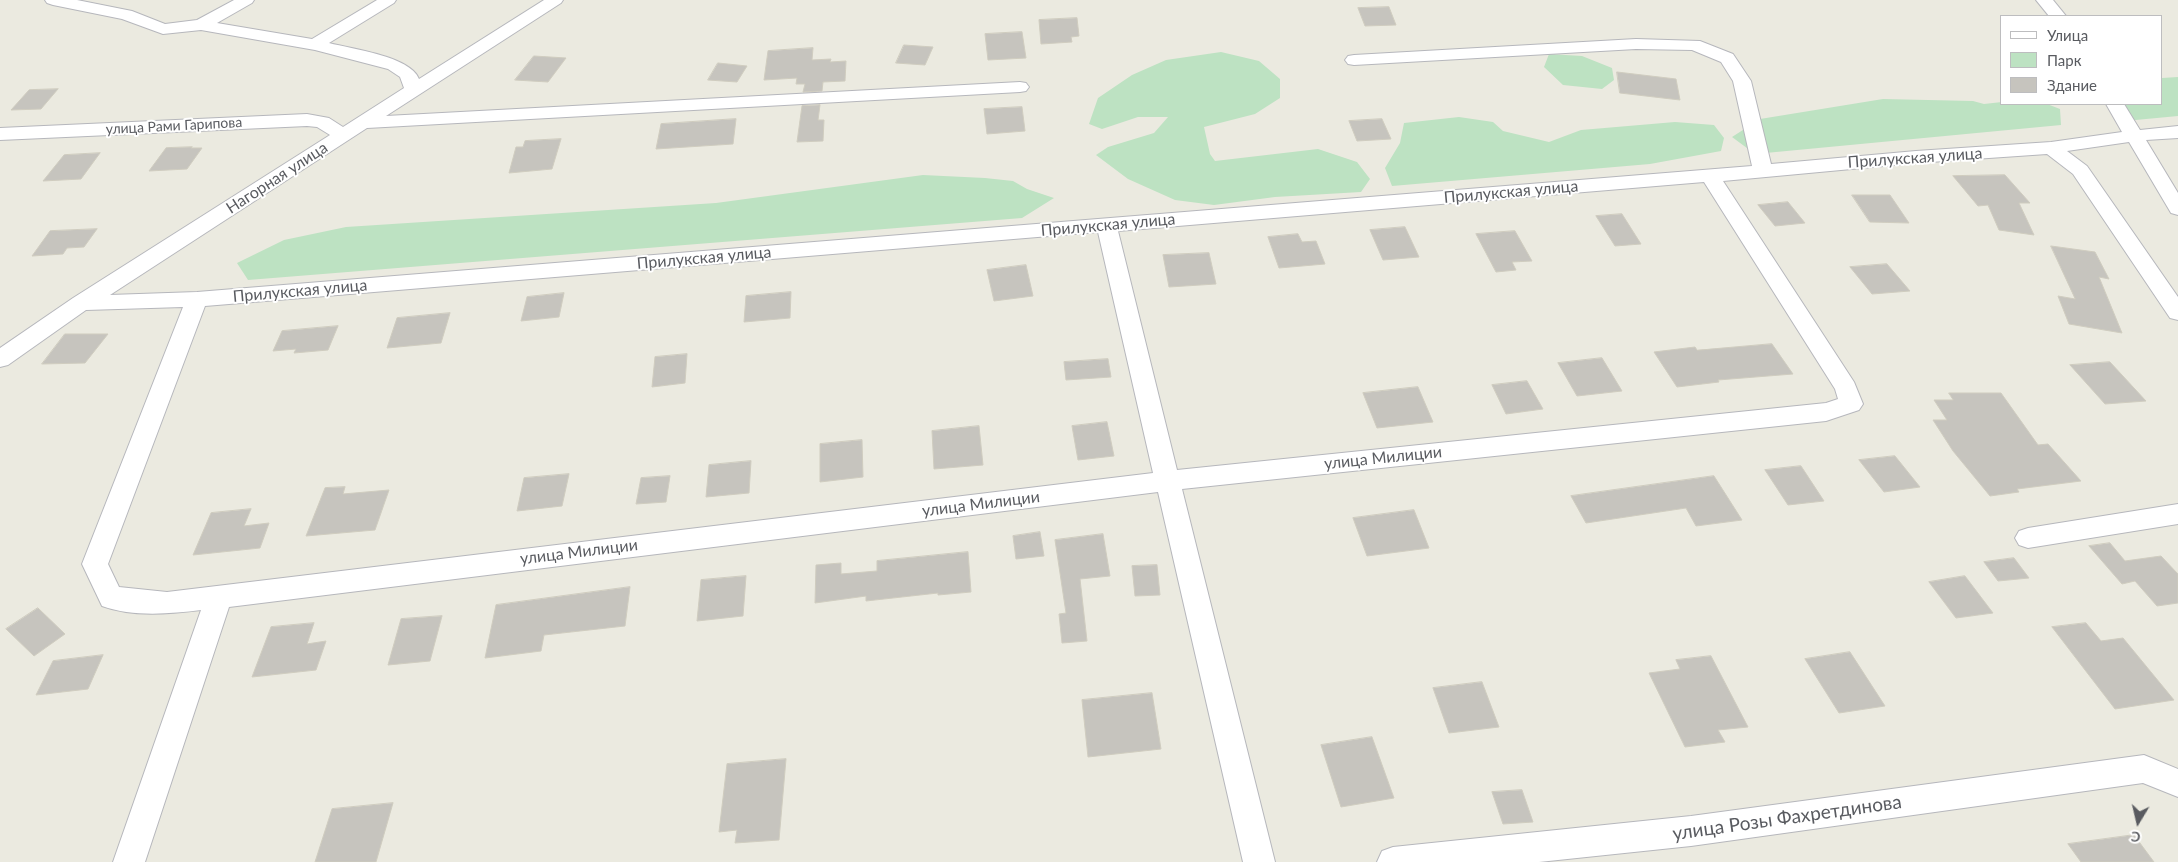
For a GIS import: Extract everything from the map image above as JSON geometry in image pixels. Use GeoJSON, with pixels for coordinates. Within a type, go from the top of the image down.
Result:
{"type":"FeatureCollection","features":[{"type":"Feature","properties":{"kind":"street"},"geometry":{"type":"LineString","coordinates":[[53,0],[126,15],[163,28],[201,25],[315,45],[394,65],[408,74],[414,91]]}},
{"type":"Feature","properties":{"kind":"street"},"geometry":{"type":"LineString","coordinates":[[201,25],[246,0]]}},
{"type":"Feature","properties":{"kind":"street"},"geometry":{"type":"LineString","coordinates":[[315,45],[388,0]]}},
{"type":"Feature","properties":{"kind":"street","name":"Нагорная улица"},"geometry":{"type":"LineString","coordinates":[[0,359],[81,303],[555,0]]}},
{"type":"Feature","properties":{"kind":"street"},"geometry":{"type":"LineString","coordinates":[[2044,0],[2057,15]]}},
{"type":"Feature","properties":{"kind":"street"},"geometry":{"type":"LineString","coordinates":[[1354,60],[1636,44],[1694,45],[1727,58],[1742,81],[1763,171]]}},
{"type":"Feature","properties":{"kind":"street"},"geometry":{"type":"LineString","coordinates":[[363,123],[1020,86]]}},
{"type":"Feature","properties":{"kind":"street"},"geometry":{"type":"LineString","coordinates":[[2115,105],[2178,209]]}},
{"type":"Feature","properties":{"kind":"street","name":"улица Рами Гарипова"},"geometry":{"type":"LineString","coordinates":[[0,134],[307,120],[322,122],[343,136]]}},
{"type":"Feature","properties":{"kind":"street","name":"Прилукская улица"},"geometry":{"type":"LineString","coordinates":[[81,303],[197,299],[1710,176],[1916,157],[2051,148],[2133,136],[2178,132]]}},
{"type":"Feature","properties":{"kind":"street"},"geometry":{"type":"LineString","coordinates":[[2051,148],[2080,170],[2178,313]]}},
{"type":"Feature","properties":{"kind":"street","name":"улица Милиции"},"geometry":{"type":"LineString","coordinates":[[197,299],[94,564],[111,598],[167,603],[1168,481],[1826,412],[1851,404],[1846,388],[1710,176]]}},
{"type":"Feature","properties":{"kind":"street"},"geometry":{"type":"LineString","coordinates":[[1106,225],[1259,862]]}},
{"type":"Feature","properties":{"kind":"street"},"geometry":{"type":"LineString","coordinates":[[0,338],[29,339]]}},
{"type":"Feature","properties":{"kind":"street"},"geometry":{"type":"LineString","coordinates":[[2028,538],[2178,514]]}},
{"type":"Feature","properties":{"kind":"street"},"geometry":{"type":"LineString","coordinates":[[129,862],[219,596]]}},
{"type":"Feature","properties":{"kind":"street","name":"улица Розы Фахретдинова"},"geometry":{"type":"LineString","coordinates":[[1393,862],[1691,831],[2144,769],[2178,783]]}},
{"type":"Feature","properties":{"kind":"green space"},"geometry":{"type":"Polygon","coordinates":[[[1221,52],[1259,61],[1280,79],[1280,98],[1255,114],[1204,127],[1210,154],[1215,161],[1318,149],[1357,162],[1370,179],[1361,192],[1275,197],[1214,205],[1175,200],[1128,179],[1096,155],[1108,147],[1154,133],[1168,117],[1138,117],[1102,129],[1089,124],[1098,98],[1132,75],[1166,60],[1221,52]]]}},
{"type":"Feature","properties":{"kind":"green space"},"geometry":{"type":"Polygon","coordinates":[[[1549,54],[1582,56],[1612,68],[1614,80],[1602,89],[1563,85],[1544,67],[1549,54]]]}},
{"type":"Feature","properties":{"kind":"green space"},"geometry":{"type":"Polygon","coordinates":[[[2178,77],[2178,116],[2125,121],[2121,105],[2163,105],[2163,78],[2178,77]]]}},
{"type":"Feature","properties":{"kind":"green space"},"geometry":{"type":"Polygon","coordinates":[[[1883,99],[1973,101],[1984,104],[2000,102],[2000,105],[2050,105],[2060,109],[2061,125],[1755,154],[1732,137],[1760,119],[1883,99]]]}},
{"type":"Feature","properties":{"kind":"green space"},"geometry":{"type":"Polygon","coordinates":[[[1459,117],[1493,122],[1503,131],[1549,142],[1581,130],[1675,122],[1714,125],[1724,138],[1721,151],[1650,164],[1392,186],[1385,168],[1400,143],[1404,123],[1459,117]]]}},
{"type":"Feature","properties":{"kind":"green space"},"geometry":{"type":"Polygon","coordinates":[[[923,175],[1013,181],[1027,189],[1054,198],[1022,218],[248,280],[237,263],[284,240],[346,227],[716,203],[923,175]]]}},
{"type":"Feature","properties":{"kind":"building"},"geometry":{"type":"Polygon","coordinates":[[[1389,7],[1396,25],[1365,26],[1358,8],[1389,7]]]}},
{"type":"Feature","properties":{"kind":"building"},"geometry":{"type":"Polygon","coordinates":[[[1077,18],[1079,36],[1071,37],[1072,42],[1041,44],[1039,20],[1077,18]]]}},
{"type":"Feature","properties":{"kind":"building"},"geometry":{"type":"Polygon","coordinates":[[[1022,32],[1026,58],[988,60],[985,34],[1022,32]]]}},
{"type":"Feature","properties":{"kind":"building"},"geometry":{"type":"Polygon","coordinates":[[[904,45],[933,47],[925,65],[896,63],[904,45]]]}},
{"type":"Feature","properties":{"kind":"building"},"geometry":{"type":"Polygon","coordinates":[[[813,48],[812,60],[831,59],[830,62],[846,61],[845,81],[823,82],[822,91],[803,92],[805,84],[796,84],[797,78],[764,80],[768,51],[813,48]]]}},
{"type":"Feature","properties":{"kind":"building"},"geometry":{"type":"Polygon","coordinates":[[[534,56],[566,58],[548,82],[515,80],[534,56]]]}},
{"type":"Feature","properties":{"kind":"building"},"geometry":{"type":"Polygon","coordinates":[[[718,63],[747,66],[737,82],[708,80],[718,63]]]}},
{"type":"Feature","properties":{"kind":"building"},"geometry":{"type":"Polygon","coordinates":[[[1617,72],[1676,79],[1680,100],[1620,93],[1617,72]]]}},
{"type":"Feature","properties":{"kind":"building"},"geometry":{"type":"Polygon","coordinates":[[[58,89],[41,109],[11,110],[29,90],[58,89]]]}},
{"type":"Feature","properties":{"kind":"building"},"geometry":{"type":"Polygon","coordinates":[[[820,105],[818,120],[824,120],[823,141],[797,142],[802,106],[820,105]]]}},
{"type":"Feature","properties":{"kind":"building"},"geometry":{"type":"Polygon","coordinates":[[[1022,107],[1025,131],[987,134],[984,109],[1022,107]]]}},
{"type":"Feature","properties":{"kind":"building"},"geometry":{"type":"Polygon","coordinates":[[[736,119],[733,144],[656,149],[661,124],[736,119]]]}},
{"type":"Feature","properties":{"kind":"building"},"geometry":{"type":"Polygon","coordinates":[[[1382,119],[1391,139],[1357,141],[1349,121],[1382,119]]]}},
{"type":"Feature","properties":{"kind":"building"},"geometry":{"type":"Polygon","coordinates":[[[561,139],[552,169],[509,173],[516,147],[523,147],[525,141],[561,139]]]}},
{"type":"Feature","properties":{"kind":"building"},"geometry":{"type":"Polygon","coordinates":[[[166,148],[202,148],[187,169],[149,171],[166,148]]]}},
{"type":"Feature","properties":{"kind":"building"},"geometry":{"type":"Polygon","coordinates":[[[100,153],[81,179],[43,181],[64,155],[100,153]]]}},
{"type":"Feature","properties":{"kind":"building"},"geometry":{"type":"Polygon","coordinates":[[[2005,175],[2030,203],[2019,203],[2034,235],[1999,230],[1988,205],[1978,206],[1953,176],[2005,175]]]}},
{"type":"Feature","properties":{"kind":"building"},"geometry":{"type":"Polygon","coordinates":[[[1852,195],[1890,195],[1909,223],[1870,222],[1852,195]]]}},
{"type":"Feature","properties":{"kind":"building"},"geometry":{"type":"Polygon","coordinates":[[[1788,202],[1805,223],[1775,226],[1758,205],[1788,202]]]}},
{"type":"Feature","properties":{"kind":"building"},"geometry":{"type":"Polygon","coordinates":[[[1622,214],[1641,244],[1615,246],[1596,216],[1622,214]]]}},
{"type":"Feature","properties":{"kind":"building"},"geometry":{"type":"Polygon","coordinates":[[[1405,227],[1419,257],[1383,260],[1370,230],[1405,227]]]}},
{"type":"Feature","properties":{"kind":"building"},"geometry":{"type":"Polygon","coordinates":[[[97,229],[84,247],[67,248],[63,254],[32,256],[50,231],[97,229]]]}},
{"type":"Feature","properties":{"kind":"building"},"geometry":{"type":"Polygon","coordinates":[[[1515,231],[1532,261],[1512,262],[1516,270],[1496,272],[1476,234],[1515,231]]]}},
{"type":"Feature","properties":{"kind":"building"},"geometry":{"type":"Polygon","coordinates":[[[1298,234],[1302,242],[1316,241],[1325,264],[1279,268],[1268,237],[1298,234]]]}},
{"type":"Feature","properties":{"kind":"building"},"geometry":{"type":"Polygon","coordinates":[[[2051,246],[2095,252],[2109,279],[2099,277],[2122,333],[2069,324],[2058,296],[2075,299],[2051,246]]]}},
{"type":"Feature","properties":{"kind":"building"},"geometry":{"type":"Polygon","coordinates":[[[1209,253],[1216,284],[1169,287],[1163,255],[1209,253]]]}},
{"type":"Feature","properties":{"kind":"building"},"geometry":{"type":"Polygon","coordinates":[[[1887,264],[1910,291],[1872,294],[1850,267],[1887,264]]]}},
{"type":"Feature","properties":{"kind":"building"},"geometry":{"type":"Polygon","coordinates":[[[1026,265],[1033,296],[994,301],[987,270],[1026,265]]]}},
{"type":"Feature","properties":{"kind":"building"},"geometry":{"type":"Polygon","coordinates":[[[791,292],[790,318],[744,322],[746,296],[791,292]]]}},
{"type":"Feature","properties":{"kind":"building"},"geometry":{"type":"Polygon","coordinates":[[[564,293],[559,317],[521,321],[527,297],[564,293]]]}},
{"type":"Feature","properties":{"kind":"building"},"geometry":{"type":"Polygon","coordinates":[[[450,313],[441,343],[387,348],[397,318],[450,313]]]}},
{"type":"Feature","properties":{"kind":"building"},"geometry":{"type":"Polygon","coordinates":[[[338,326],[328,350],[294,353],[296,349],[273,351],[282,331],[338,326]]]}},
{"type":"Feature","properties":{"kind":"building"},"geometry":{"type":"Polygon","coordinates":[[[65,334],[108,334],[85,363],[42,364],[65,334]]]}},
{"type":"Feature","properties":{"kind":"building"},"geometry":{"type":"Polygon","coordinates":[[[1772,344],[1793,374],[1718,380],[1719,382],[1677,387],[1654,352],[1695,347],[1697,350],[1772,344]]]}},
{"type":"Feature","properties":{"kind":"building"},"geometry":{"type":"Polygon","coordinates":[[[687,354],[685,383],[652,387],[655,357],[687,354]]]}},
{"type":"Feature","properties":{"kind":"building"},"geometry":{"type":"Polygon","coordinates":[[[1602,358],[1622,391],[1577,396],[1558,363],[1602,358]]]}},
{"type":"Feature","properties":{"kind":"building"},"geometry":{"type":"Polygon","coordinates":[[[1108,359],[1111,377],[1066,380],[1064,362],[1108,359]]]}},
{"type":"Feature","properties":{"kind":"building"},"geometry":{"type":"Polygon","coordinates":[[[2110,362],[2146,401],[2105,404],[2070,365],[2110,362]]]}},
{"type":"Feature","properties":{"kind":"building"},"geometry":{"type":"Polygon","coordinates":[[[1527,381],[1543,409],[1506,414],[1492,385],[1527,381]]]}},
{"type":"Feature","properties":{"kind":"building"},"geometry":{"type":"Polygon","coordinates":[[[1418,387],[1433,422],[1377,428],[1363,393],[1418,387]]]}},
{"type":"Feature","properties":{"kind":"building"},"geometry":{"type":"Polygon","coordinates":[[[1949,393],[2001,393],[2038,445],[2048,444],[2081,481],[2017,489],[2019,492],[1990,496],[1953,451],[1933,420],[1947,420],[1934,400],[1953,400],[1949,393]]]}},
{"type":"Feature","properties":{"kind":"building"},"geometry":{"type":"Polygon","coordinates":[[[1107,422],[1114,456],[1078,460],[1072,426],[1107,422]]]}},
{"type":"Feature","properties":{"kind":"building"},"geometry":{"type":"Polygon","coordinates":[[[979,426],[983,465],[934,469],[932,431],[979,426]]]}},
{"type":"Feature","properties":{"kind":"building"},"geometry":{"type":"Polygon","coordinates":[[[862,440],[863,477],[820,482],[820,444],[862,440]]]}},
{"type":"Feature","properties":{"kind":"building"},"geometry":{"type":"Polygon","coordinates":[[[1895,456],[1920,487],[1884,492],[1859,460],[1895,456]]]}},
{"type":"Feature","properties":{"kind":"building"},"geometry":{"type":"Polygon","coordinates":[[[751,461],[749,493],[706,497],[709,465],[751,461]]]}},
{"type":"Feature","properties":{"kind":"building"},"geometry":{"type":"Polygon","coordinates":[[[1801,466],[1824,501],[1788,505],[1765,470],[1801,466]]]}},
{"type":"Feature","properties":{"kind":"building"},"geometry":{"type":"Polygon","coordinates":[[[569,474],[562,506],[517,511],[524,478],[569,474]]]}},
{"type":"Feature","properties":{"kind":"building"},"geometry":{"type":"Polygon","coordinates":[[[670,476],[666,502],[636,504],[641,478],[670,476]]]}},
{"type":"Feature","properties":{"kind":"building"},"geometry":{"type":"Polygon","coordinates":[[[1714,476],[1742,520],[1696,526],[1686,508],[1586,523],[1571,496],[1714,476]]]}},
{"type":"Feature","properties":{"kind":"building"},"geometry":{"type":"Polygon","coordinates":[[[345,487],[343,494],[389,490],[375,530],[306,536],[325,488],[345,487]]]}},
{"type":"Feature","properties":{"kind":"building"},"geometry":{"type":"Polygon","coordinates":[[[251,509],[244,526],[269,523],[260,548],[193,555],[211,513],[251,509]]]}},
{"type":"Feature","properties":{"kind":"building"},"geometry":{"type":"Polygon","coordinates":[[[1414,510],[1429,548],[1367,556],[1353,518],[1414,510]]]}},
{"type":"Feature","properties":{"kind":"building"},"geometry":{"type":"Polygon","coordinates":[[[1040,532],[1044,556],[1016,559],[1013,536],[1040,532]]]}},
{"type":"Feature","properties":{"kind":"building"},"geometry":{"type":"Polygon","coordinates":[[[1103,534],[1110,576],[1080,579],[1087,641],[1062,643],[1059,614],[1066,613],[1055,540],[1103,534]]]}},
{"type":"Feature","properties":{"kind":"building"},"geometry":{"type":"Polygon","coordinates":[[[2110,543],[2125,561],[2161,556],[2178,574],[2178,603],[2157,606],[2135,581],[2122,584],[2089,546],[2110,543]]]}},
{"type":"Feature","properties":{"kind":"building"},"geometry":{"type":"Polygon","coordinates":[[[968,552],[971,592],[938,595],[938,593],[866,601],[866,596],[815,603],[816,565],[841,563],[841,574],[877,571],[877,561],[968,552]]]}},
{"type":"Feature","properties":{"kind":"building"},"geometry":{"type":"Polygon","coordinates":[[[2014,558],[2029,578],[1998,581],[1984,562],[2014,558]]]}},
{"type":"Feature","properties":{"kind":"building"},"geometry":{"type":"Polygon","coordinates":[[[1157,565],[1160,595],[1135,596],[1132,566],[1157,565]]]}},
{"type":"Feature","properties":{"kind":"building"},"geometry":{"type":"Polygon","coordinates":[[[746,576],[743,616],[697,621],[701,580],[746,576]]]}},
{"type":"Feature","properties":{"kind":"building"},"geometry":{"type":"Polygon","coordinates":[[[1965,576],[1993,613],[1956,618],[1929,582],[1965,576]]]}},
{"type":"Feature","properties":{"kind":"building"},"geometry":{"type":"Polygon","coordinates":[[[630,587],[625,626],[544,635],[541,651],[485,658],[496,605],[630,587]]]}},
{"type":"Feature","properties":{"kind":"building"},"geometry":{"type":"Polygon","coordinates":[[[38,608],[65,634],[34,656],[6,629],[38,608]]]}},
{"type":"Feature","properties":{"kind":"building"},"geometry":{"type":"Polygon","coordinates":[[[442,616],[430,661],[388,665],[401,619],[442,616]]]}},
{"type":"Feature","properties":{"kind":"building"},"geometry":{"type":"Polygon","coordinates":[[[314,623],[307,644],[326,641],[316,670],[252,677],[271,627],[314,623]]]}},
{"type":"Feature","properties":{"kind":"building"},"geometry":{"type":"Polygon","coordinates":[[[2086,623],[2101,641],[2123,638],[2174,700],[2115,709],[2052,627],[2086,623]]]}},
{"type":"Feature","properties":{"kind":"building"},"geometry":{"type":"Polygon","coordinates":[[[1850,652],[1885,706],[1839,713],[1805,659],[1850,652]]]}},
{"type":"Feature","properties":{"kind":"building"},"geometry":{"type":"Polygon","coordinates":[[[103,655],[88,689],[36,695],[53,661],[103,655]]]}},
{"type":"Feature","properties":{"kind":"building"},"geometry":{"type":"Polygon","coordinates":[[[1711,656],[1748,727],[1718,730],[1725,742],[1685,747],[1649,673],[1680,669],[1676,660],[1711,656]]]}},
{"type":"Feature","properties":{"kind":"building"},"geometry":{"type":"Polygon","coordinates":[[[1482,682],[1499,727],[1449,733],[1433,688],[1482,682]]]}},
{"type":"Feature","properties":{"kind":"building"},"geometry":{"type":"Polygon","coordinates":[[[1152,693],[1161,749],[1088,757],[1082,700],[1152,693]]]}},
{"type":"Feature","properties":{"kind":"building"},"geometry":{"type":"Polygon","coordinates":[[[1372,737],[1394,798],[1341,807],[1321,745],[1372,737]]]}},
{"type":"Feature","properties":{"kind":"building"},"geometry":{"type":"Polygon","coordinates":[[[786,759],[779,840],[735,843],[737,830],[719,832],[727,764],[786,759]]]}},
{"type":"Feature","properties":{"kind":"building"},"geometry":{"type":"Polygon","coordinates":[[[1522,790],[1533,822],[1503,824],[1492,792],[1522,790]]]}},
{"type":"Feature","properties":{"kind":"building"},"geometry":{"type":"Polygon","coordinates":[[[393,803],[376,862],[315,862],[332,809],[393,803]]]}},
{"type":"Feature","properties":{"kind":"building"},"geometry":{"type":"Polygon","coordinates":[[[2134,835],[2154,862],[2081,862],[2068,844],[2134,835]]]}}]}
